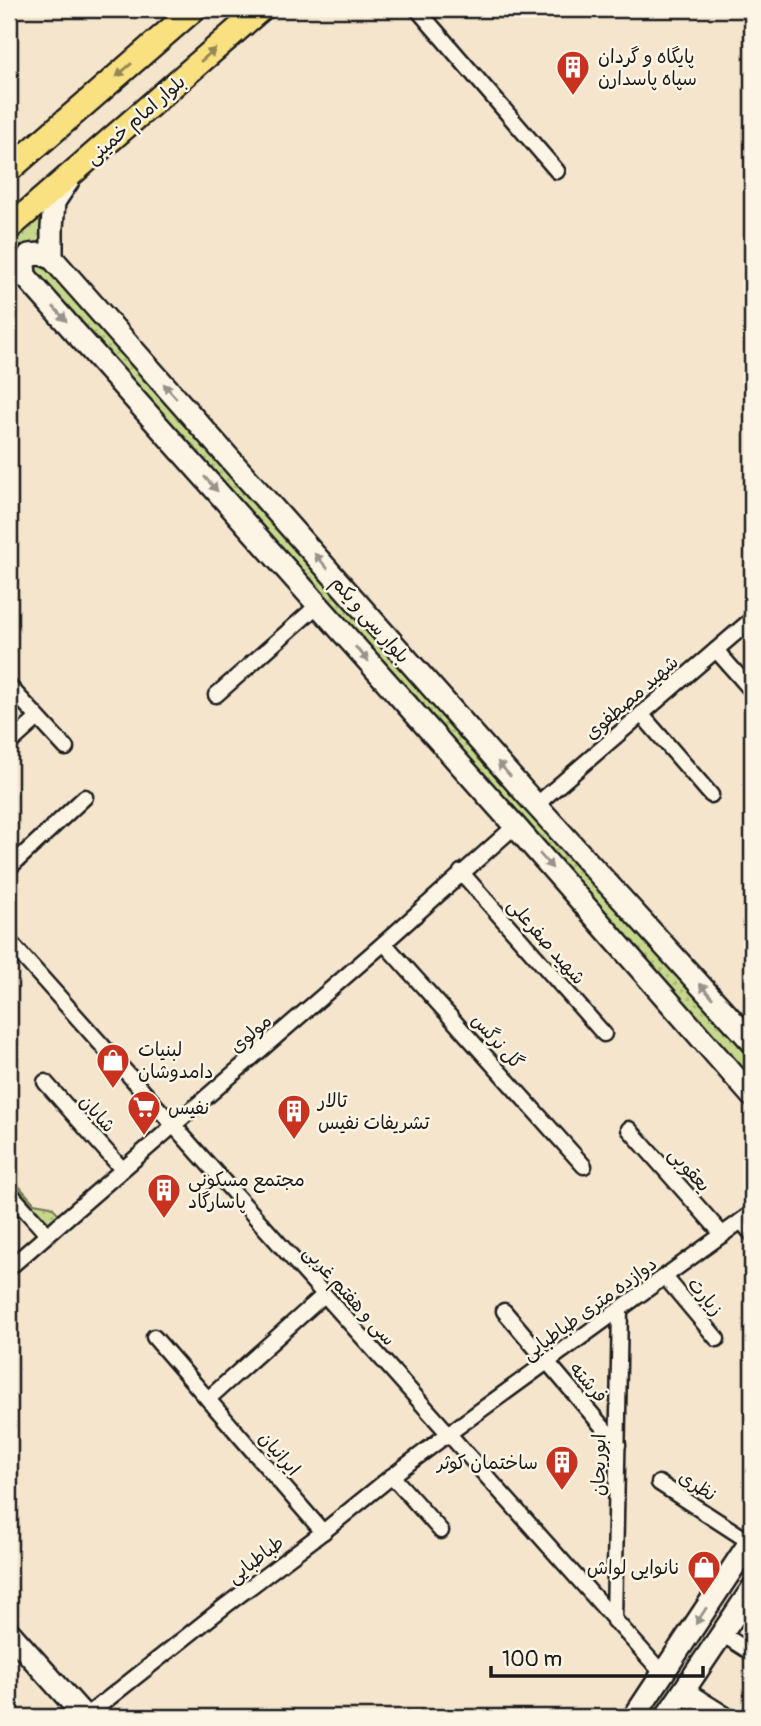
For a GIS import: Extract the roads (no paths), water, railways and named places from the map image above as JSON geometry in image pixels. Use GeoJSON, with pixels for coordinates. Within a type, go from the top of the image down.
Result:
{"type":"FeatureCollection","features":[{"type":"Feature","properties":{"kind":"main road"},"geometry":{"type":"LineString","coordinates":[[9,170],[194,9]]}},
{"type":"Feature","properties":{"kind":"main road","name":"بلوار امام خمینی"},"geometry":{"type":"LineString","coordinates":[[9,228],[261,9]]}},
{"type":"Feature","properties":{"kind":"main road"},"geometry":{"type":"LineString","coordinates":[[17,275],[29,255],[41,254],[52,258],[54,202],[72,175]]}},
{"type":"Feature","properties":{"kind":"main road","name":"بلوار سی و یکم"},"geometry":{"type":"LineString","coordinates":[[52,258],[536,805],[752,1042]]}},
{"type":"Feature","properties":{"kind":"main road","name":"بلوار سی و یکم"},"geometry":{"type":"LineString","coordinates":[[17,275],[318,605],[752,1096]]}},
{"type":"Feature","properties":{"kind":"main road"},"geometry":{"type":"LineString","coordinates":[[634,1717],[751,1540]]}},
{"type":"Feature","properties":{"kind":"main road"},"geometry":{"type":"LineString","coordinates":[[666,1717],[752,1589]]}},
{"type":"Feature","properties":{"kind":"main road"},"geometry":{"type":"LineString","coordinates":[[9,1632],[85,1717]]}},
{"type":"Feature","properties":{"kind":"main road"},"geometry":{"type":"LineString","coordinates":[[683,1692],[723,1717]]}},
{"type":"Feature","properties":{"kind":"street"},"geometry":{"type":"LineString","coordinates":[[417,9],[557,171]]}},
{"type":"Feature","properties":{"kind":"street"},"geometry":{"type":"LineString","coordinates":[[216,695],[318,605]]}},
{"type":"Feature","properties":{"kind":"street","name":"شهید مصطفوی"},"geometry":{"type":"LineString","coordinates":[[536,805],[752,619]]}},
{"type":"Feature","properties":{"kind":"street"},"geometry":{"type":"LineString","coordinates":[[716,650],[752,691]]}},
{"type":"Feature","properties":{"kind":"street"},"geometry":{"type":"LineString","coordinates":[[9,686],[66,748]]}},
{"type":"Feature","properties":{"kind":"street"},"geometry":{"type":"LineString","coordinates":[[641,714],[711,795]]}},
{"type":"Feature","properties":{"kind":"street"},"geometry":{"type":"LineString","coordinates":[[9,744],[37,718]]}},
{"type":"Feature","properties":{"kind":"street"},"geometry":{"type":"LineString","coordinates":[[9,869],[85,797]]}},
{"type":"Feature","properties":{"kind":"street","name":"مولوی"},"geometry":{"type":"LineString","coordinates":[[9,1268],[515,826]]}},
{"type":"Feature","properties":{"kind":"street","name":"شهید صفرعلی"},"geometry":{"type":"LineString","coordinates":[[461,872],[604,1034]]}},
{"type":"Feature","properties":{"kind":"street","name":"سی و هفتم غربی"},"geometry":{"type":"LineString","coordinates":[[9,941],[663,1674]]}},
{"type":"Feature","properties":{"kind":"street","name":"گل نرگس"},"geometry":{"type":"LineString","coordinates":[[384,943],[584,1166]]}},
{"type":"Feature","properties":{"kind":"street","name":"شایان"},"geometry":{"type":"LineString","coordinates":[[44,1082],[122,1169]]}},
{"type":"Feature","properties":{"kind":"street","name":"یعقوبی"},"geometry":{"type":"LineString","coordinates":[[629,1129],[723,1235]]}},
{"type":"Feature","properties":{"kind":"street"},"geometry":{"type":"LineString","coordinates":[[9,1192],[46,1234]]}},
{"type":"Feature","properties":{"kind":"street"},"geometry":{"type":"LineString","coordinates":[[747,1217],[752,1234]]}},
{"type":"Feature","properties":{"kind":"street","name":"دوازده متری طباطبایی"},"geometry":{"type":"LineString","coordinates":[[448,1434],[747,1217]]}},
{"type":"Feature","properties":{"kind":"street","name":"زیارت"},"geometry":{"type":"LineString","coordinates":[[665,1277],[717,1339]]}},
{"type":"Feature","properties":{"kind":"street"},"geometry":{"type":"LineString","coordinates":[[208,1399],[324,1296]]}},
{"type":"Feature","properties":{"kind":"street","name":"ابوریحان"},"geometry":{"type":"LineString","coordinates":[[614,1621],[620,1310]]}},
{"type":"Feature","properties":{"kind":"street","name":"فرشته"},"geometry":{"type":"LineString","coordinates":[[504,1311],[618,1445]]}},
{"type":"Feature","properties":{"kind":"street","name":"ایرانیان"},"geometry":{"type":"LineString","coordinates":[[154,1337],[323,1532]]}},
{"type":"Feature","properties":{"kind":"street","name":"طباطبایی"},"geometry":{"type":"LineString","coordinates":[[85,1717],[448,1434]]}},
{"type":"Feature","properties":{"kind":"street"},"geometry":{"type":"LineString","coordinates":[[392,1476],[441,1531]]}},
{"type":"Feature","properties":{"kind":"street","name":"نظری"},"geometry":{"type":"LineString","coordinates":[[659,1483],[751,1540]]}},
{"type":"Feature","properties":{"kind":"street"},"geometry":{"type":"LineString","coordinates":[[722,1634],[752,1653]]}},
{"type":"Feature","properties":{"kind":"place","name":"پایگاه و گردان سپاه پاسدارن"},"geometry":{"type":"Point","coordinates":[573,97]}},
{"type":"Feature","properties":{"kind":"place","name":"لبنیات دامدوشان"},"geometry":{"type":"Point","coordinates":[113,1090]}},
{"type":"Feature","properties":{"kind":"place","name":"نفیس"},"geometry":{"type":"Point","coordinates":[144,1137]}},
{"type":"Feature","properties":{"kind":"place","name":"تالار تشریفات نفیس"},"geometry":{"type":"Point","coordinates":[294,1141]}},
{"type":"Feature","properties":{"kind":"place","name":"مجتمع مسکونی پاسارگاد"},"geometry":{"type":"Point","coordinates":[164,1220]}},
{"type":"Feature","properties":{"kind":"place","name":"ساختمان کوثر"},"geometry":{"type":"Point","coordinates":[562,1492]}},
{"type":"Feature","properties":{"kind":"place","name":"نانوایی لواش"},"geometry":{"type":"Point","coordinates":[704,1597]}}]}
